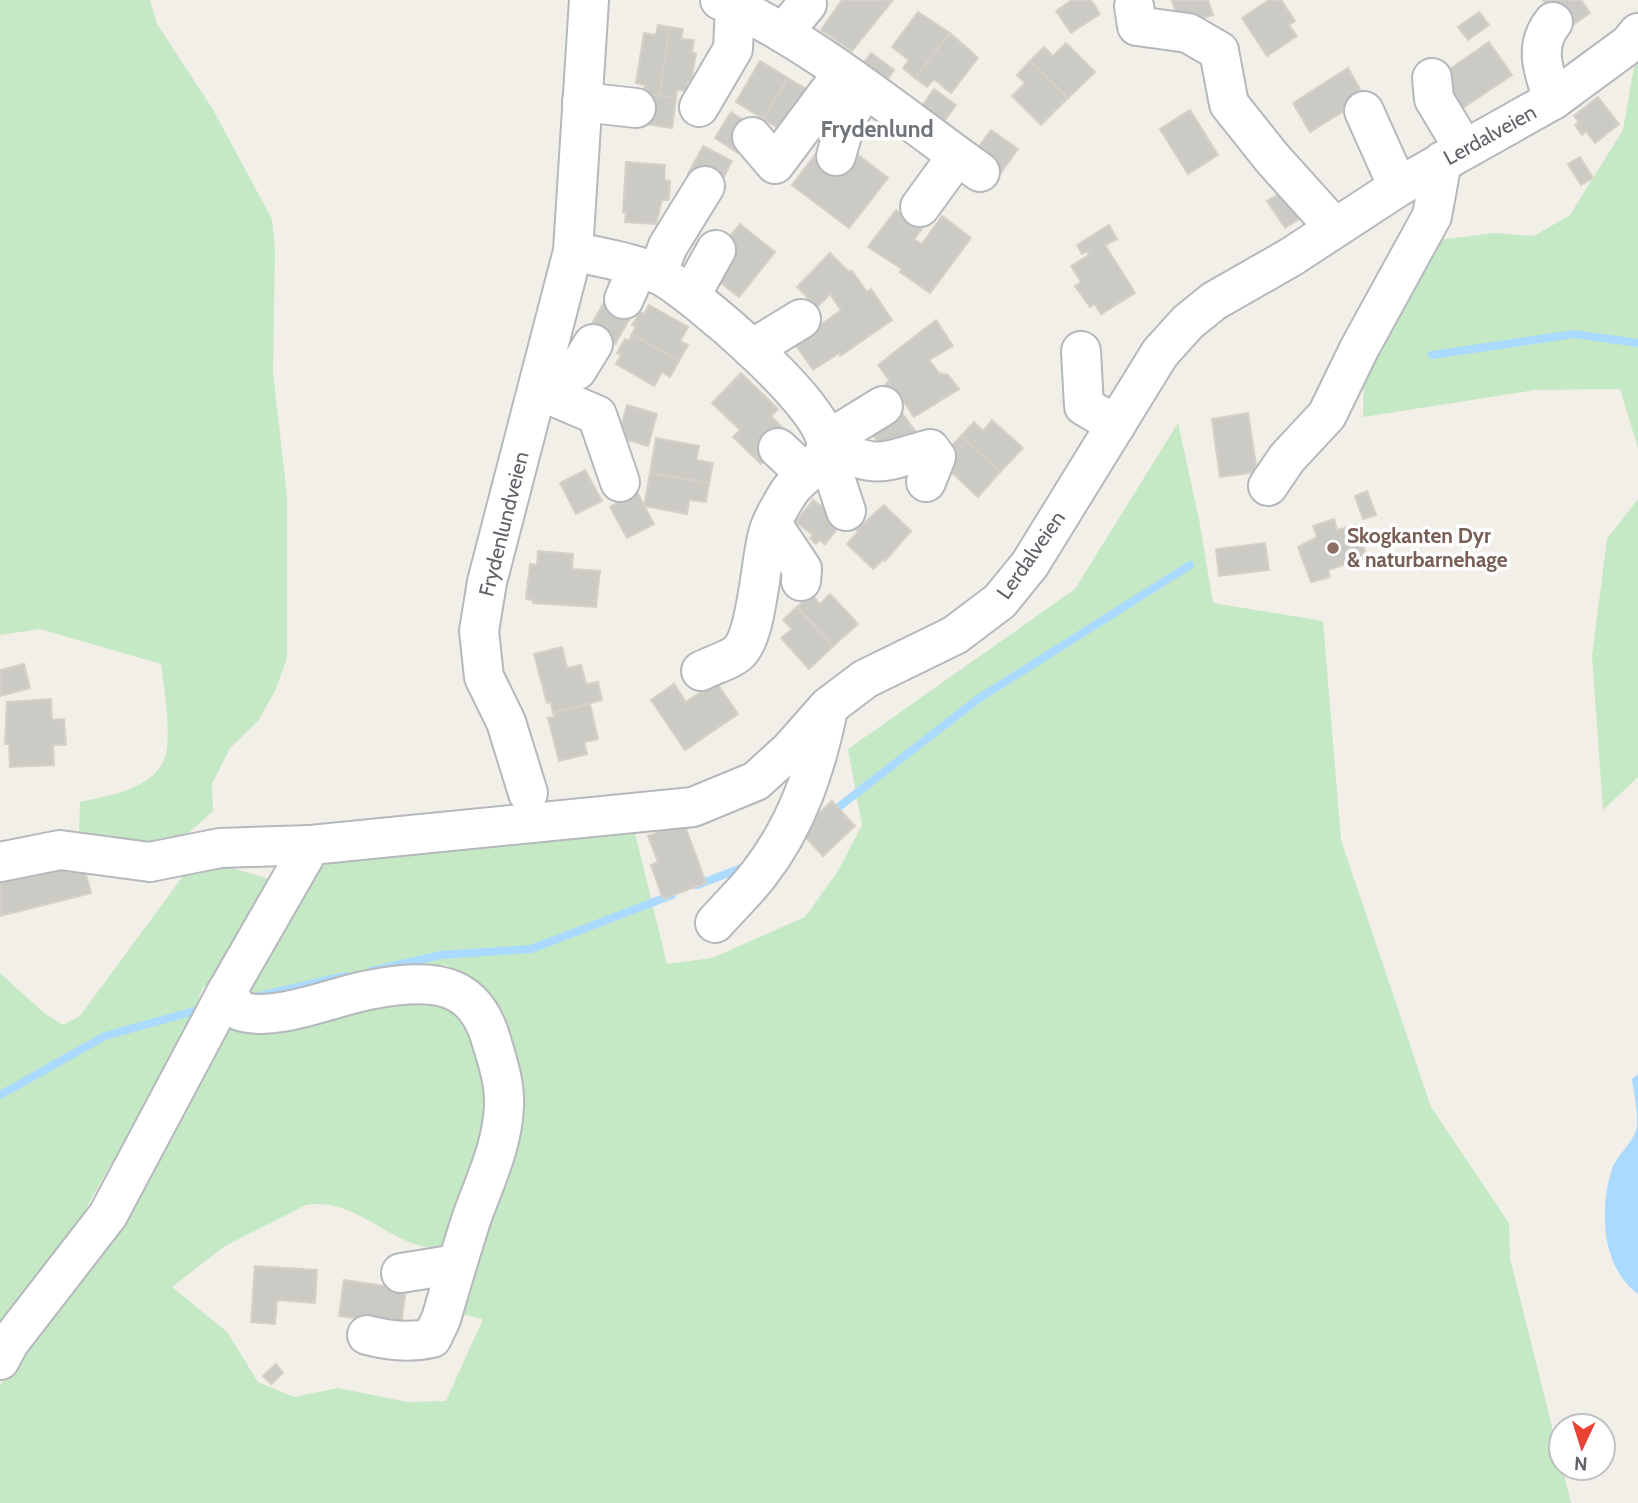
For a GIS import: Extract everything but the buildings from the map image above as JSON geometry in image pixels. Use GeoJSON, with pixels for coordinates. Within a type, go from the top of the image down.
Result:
{"type":"FeatureCollection","features":[{"type":"Feature","properties":{"kind":"street","name":"Frydenlundveien"},"geometry":{"type":"LineString","coordinates":[[535,808],[506,722],[484,677],[479,631],[487,582],[573,251],[589,0]]}},
{"type":"Feature","properties":{"kind":"street"},"geometry":{"type":"LineString","coordinates":[[732,2],[783,33],[969,164],[920,207]]}},
{"type":"Feature","properties":{"kind":"street"},"geometry":{"type":"LineString","coordinates":[[699,107],[733,49],[732,2]]}},
{"type":"Feature","properties":{"kind":"street"},"geometry":{"type":"LineString","coordinates":[[783,33],[807,4]]}},
{"type":"Feature","properties":{"kind":"street"},"geometry":{"type":"LineString","coordinates":[[1134,6],[1137,26],[1188,33],[1232,44],[1221,111],[1249,148],[1335,228]]}},
{"type":"Feature","properties":{"kind":"street"},"geometry":{"type":"LineString","coordinates":[[1553,22],[1544,33],[1540,60],[1553,100]]}},
{"type":"Feature","properties":{"kind":"street","name":"Lerdalveien"},"geometry":{"type":"LineString","coordinates":[[3,858],[60,850],[150,862],[220,848],[311,845],[535,808],[693,807],[756,781],[790,750],[828,707],[865,679],[955,635],[1000,601],[1030,564],[1174,333],[1214,302],[1398,187],[1553,100],[1629,44],[1638,33]]}},
{"type":"Feature","properties":{"kind":"street"},"geometry":{"type":"LineString","coordinates":[[1268,486],[1287,458],[1328,415],[1359,349],[1432,216],[1453,155],[1434,99],[1432,78]]}},
{"type":"Feature","properties":{"kind":"street"},"geometry":{"type":"LineString","coordinates":[[752,137],[775,164],[853,82]]}},
{"type":"Feature","properties":{"kind":"street"},"geometry":{"type":"LineString","coordinates":[[836,156],[847,118],[853,82]]}},
{"type":"Feature","properties":{"kind":"street"},"geometry":{"type":"LineString","coordinates":[[582,102],[636,108]]}},
{"type":"Feature","properties":{"kind":"street"},"geometry":{"type":"LineString","coordinates":[[1364,111],[1398,187]]}},
{"type":"Feature","properties":{"kind":"street"},"geometry":{"type":"LineString","coordinates":[[640,280],[668,246],[705,186]]}},
{"type":"Feature","properties":{"kind":"street"},"geometry":{"type":"LineString","coordinates":[[691,295],[716,250]]}},
{"type":"Feature","properties":{"kind":"street"},"geometry":{"type":"LineString","coordinates":[[573,251],[640,280],[691,295],[752,349],[804,402],[825,434],[820,455],[834,475],[846,511]]}},
{"type":"Feature","properties":{"kind":"street"},"geometry":{"type":"LineString","coordinates":[[752,349],[801,319]]}},
{"type":"Feature","properties":{"kind":"street"},"geometry":{"type":"LineString","coordinates":[[539,386],[577,369],[593,344]]}},
{"type":"Feature","properties":{"kind":"street"},"geometry":{"type":"LineString","coordinates":[[1081,351],[1084,406],[1116,425]]}},
{"type":"Feature","properties":{"kind":"street"},"geometry":{"type":"LineString","coordinates":[[539,386],[597,415],[620,482]]}},
{"type":"Feature","properties":{"kind":"street"},"geometry":{"type":"LineString","coordinates":[[701,671],[739,652],[751,628],[772,524],[790,491],[820,455],[883,406]]}},
{"type":"Feature","properties":{"kind":"street"},"geometry":{"type":"LineString","coordinates":[[778,448],[874,464],[891,462],[930,449],[936,457],[926,482]]}},
{"type":"Feature","properties":{"kind":"street"},"geometry":{"type":"LineString","coordinates":[[772,524],[802,569],[801,581]]}},
{"type":"Feature","properties":{"kind":"street"},"geometry":{"type":"LineString","coordinates":[[715,923],[759,875],[788,832],[817,761],[828,707]]}},
{"type":"Feature","properties":{"kind":"street"},"geometry":{"type":"LineString","coordinates":[[0,1360],[9,1343],[108,1215],[226,993],[311,845]]}},
{"type":"Feature","properties":{"kind":"street"},"geometry":{"type":"LineString","coordinates":[[226,993],[240,1011],[271,1014],[362,991],[402,984],[440,984],[462,994],[482,1013],[502,1080],[505,1104],[499,1139],[432,1338],[418,1341],[386,1340],[367,1335]]}},
{"type":"Feature","properties":{"kind":"street"},"geometry":{"type":"LineString","coordinates":[[401,1273],[457,1264]]}},
{"type":"Feature","properties":{"kind":"green space"},"geometry":{"type":"Polygon","coordinates":[[[0,0],[150,0],[157,24],[212,108],[272,219],[275,249],[273,372],[287,496],[287,658],[275,691],[258,721],[230,748],[212,784],[213,811],[175,845],[151,849],[79,836],[80,802],[116,794],[141,784],[160,768],[167,748],[168,724],[161,664],[40,629],[0,635],[0,0]]]}},
{"type":"Feature","properties":{"kind":"green space"},"geometry":{"type":"Polygon","coordinates":[[[1638,62],[1638,448],[1620,389],[1535,390],[1363,417],[1364,367],[1430,241],[1495,233],[1534,236],[1570,215],[1623,130],[1634,67],[1638,62]]]}},
{"type":"Feature","properties":{"kind":"green space"},"geometry":{"type":"Polygon","coordinates":[[[1178,423],[1199,519],[1213,603],[1323,621],[1341,840],[1431,1107],[1509,1223],[1510,1258],[1548,1412],[1547,1482],[1566,1482],[1571,1503],[0,1503],[0,1386],[24,1343],[150,1179],[174,1135],[223,1029],[236,1025],[420,994],[465,1012],[495,1113],[448,1247],[424,1247],[406,1241],[337,1206],[306,1205],[225,1246],[172,1287],[227,1332],[258,1382],[294,1397],[338,1388],[407,1402],[446,1401],[483,1319],[457,1313],[512,1115],[456,977],[447,965],[358,978],[264,1005],[250,997],[248,983],[314,872],[333,860],[496,839],[635,833],[667,964],[712,958],[805,917],[838,871],[862,825],[848,749],[1075,589],[1178,423]]]}},
{"type":"Feature","properties":{"kind":"green space"},"geometry":{"type":"Polygon","coordinates":[[[1638,499],[1638,777],[1603,810],[1592,656],[1607,539],[1638,499]]]}},
{"type":"Feature","properties":{"kind":"green space"},"geometry":{"type":"Polygon","coordinates":[[[224,866],[277,881],[224,973],[202,989],[188,1029],[73,1231],[0,1336],[0,973],[44,1013],[63,1025],[80,1016],[183,876],[224,866]]]}},
{"type":"Feature","properties":{"kind":"water"},"geometry":{"type":"Polygon","coordinates":[[[1638,1074],[1638,1294],[1616,1269],[1610,1253],[1606,1236],[1605,1202],[1612,1169],[1633,1138],[1637,1127],[1632,1079],[1638,1074]]]}},
{"type":"Feature","properties":{"kind":"waterway"},"geometry":{"type":"LineString","coordinates":[[1432,355],[1574,334],[1638,343]]}},
{"type":"Feature","properties":{"kind":"waterway"},"geometry":{"type":"LineString","coordinates":[[831,813],[978,699],[1190,565]]}},
{"type":"Feature","properties":{"kind":"waterway"},"geometry":{"type":"LineString","coordinates":[[697,885],[747,866]]}},
{"type":"Feature","properties":{"kind":"waterway"},"geometry":{"type":"LineString","coordinates":[[371,971],[441,955],[531,949],[672,895]]}},
{"type":"Feature","properties":{"kind":"waterway"},"geometry":{"type":"LineString","coordinates":[[259,996],[345,976]]}},
{"type":"Feature","properties":{"kind":"waterway"},"geometry":{"type":"LineString","coordinates":[[0,1095],[105,1036],[205,1008]]}},
{"type":"Feature","properties":{"kind":"place","name":"Skogkanten Dyr & naturbarnehage"},"geometry":{"type":"Point","coordinates":[1333,548]}},
{"type":"Feature","properties":{"kind":"district","name":"Frydenlund"},"geometry":{"type":"Point","coordinates":[877,129]}}]}
